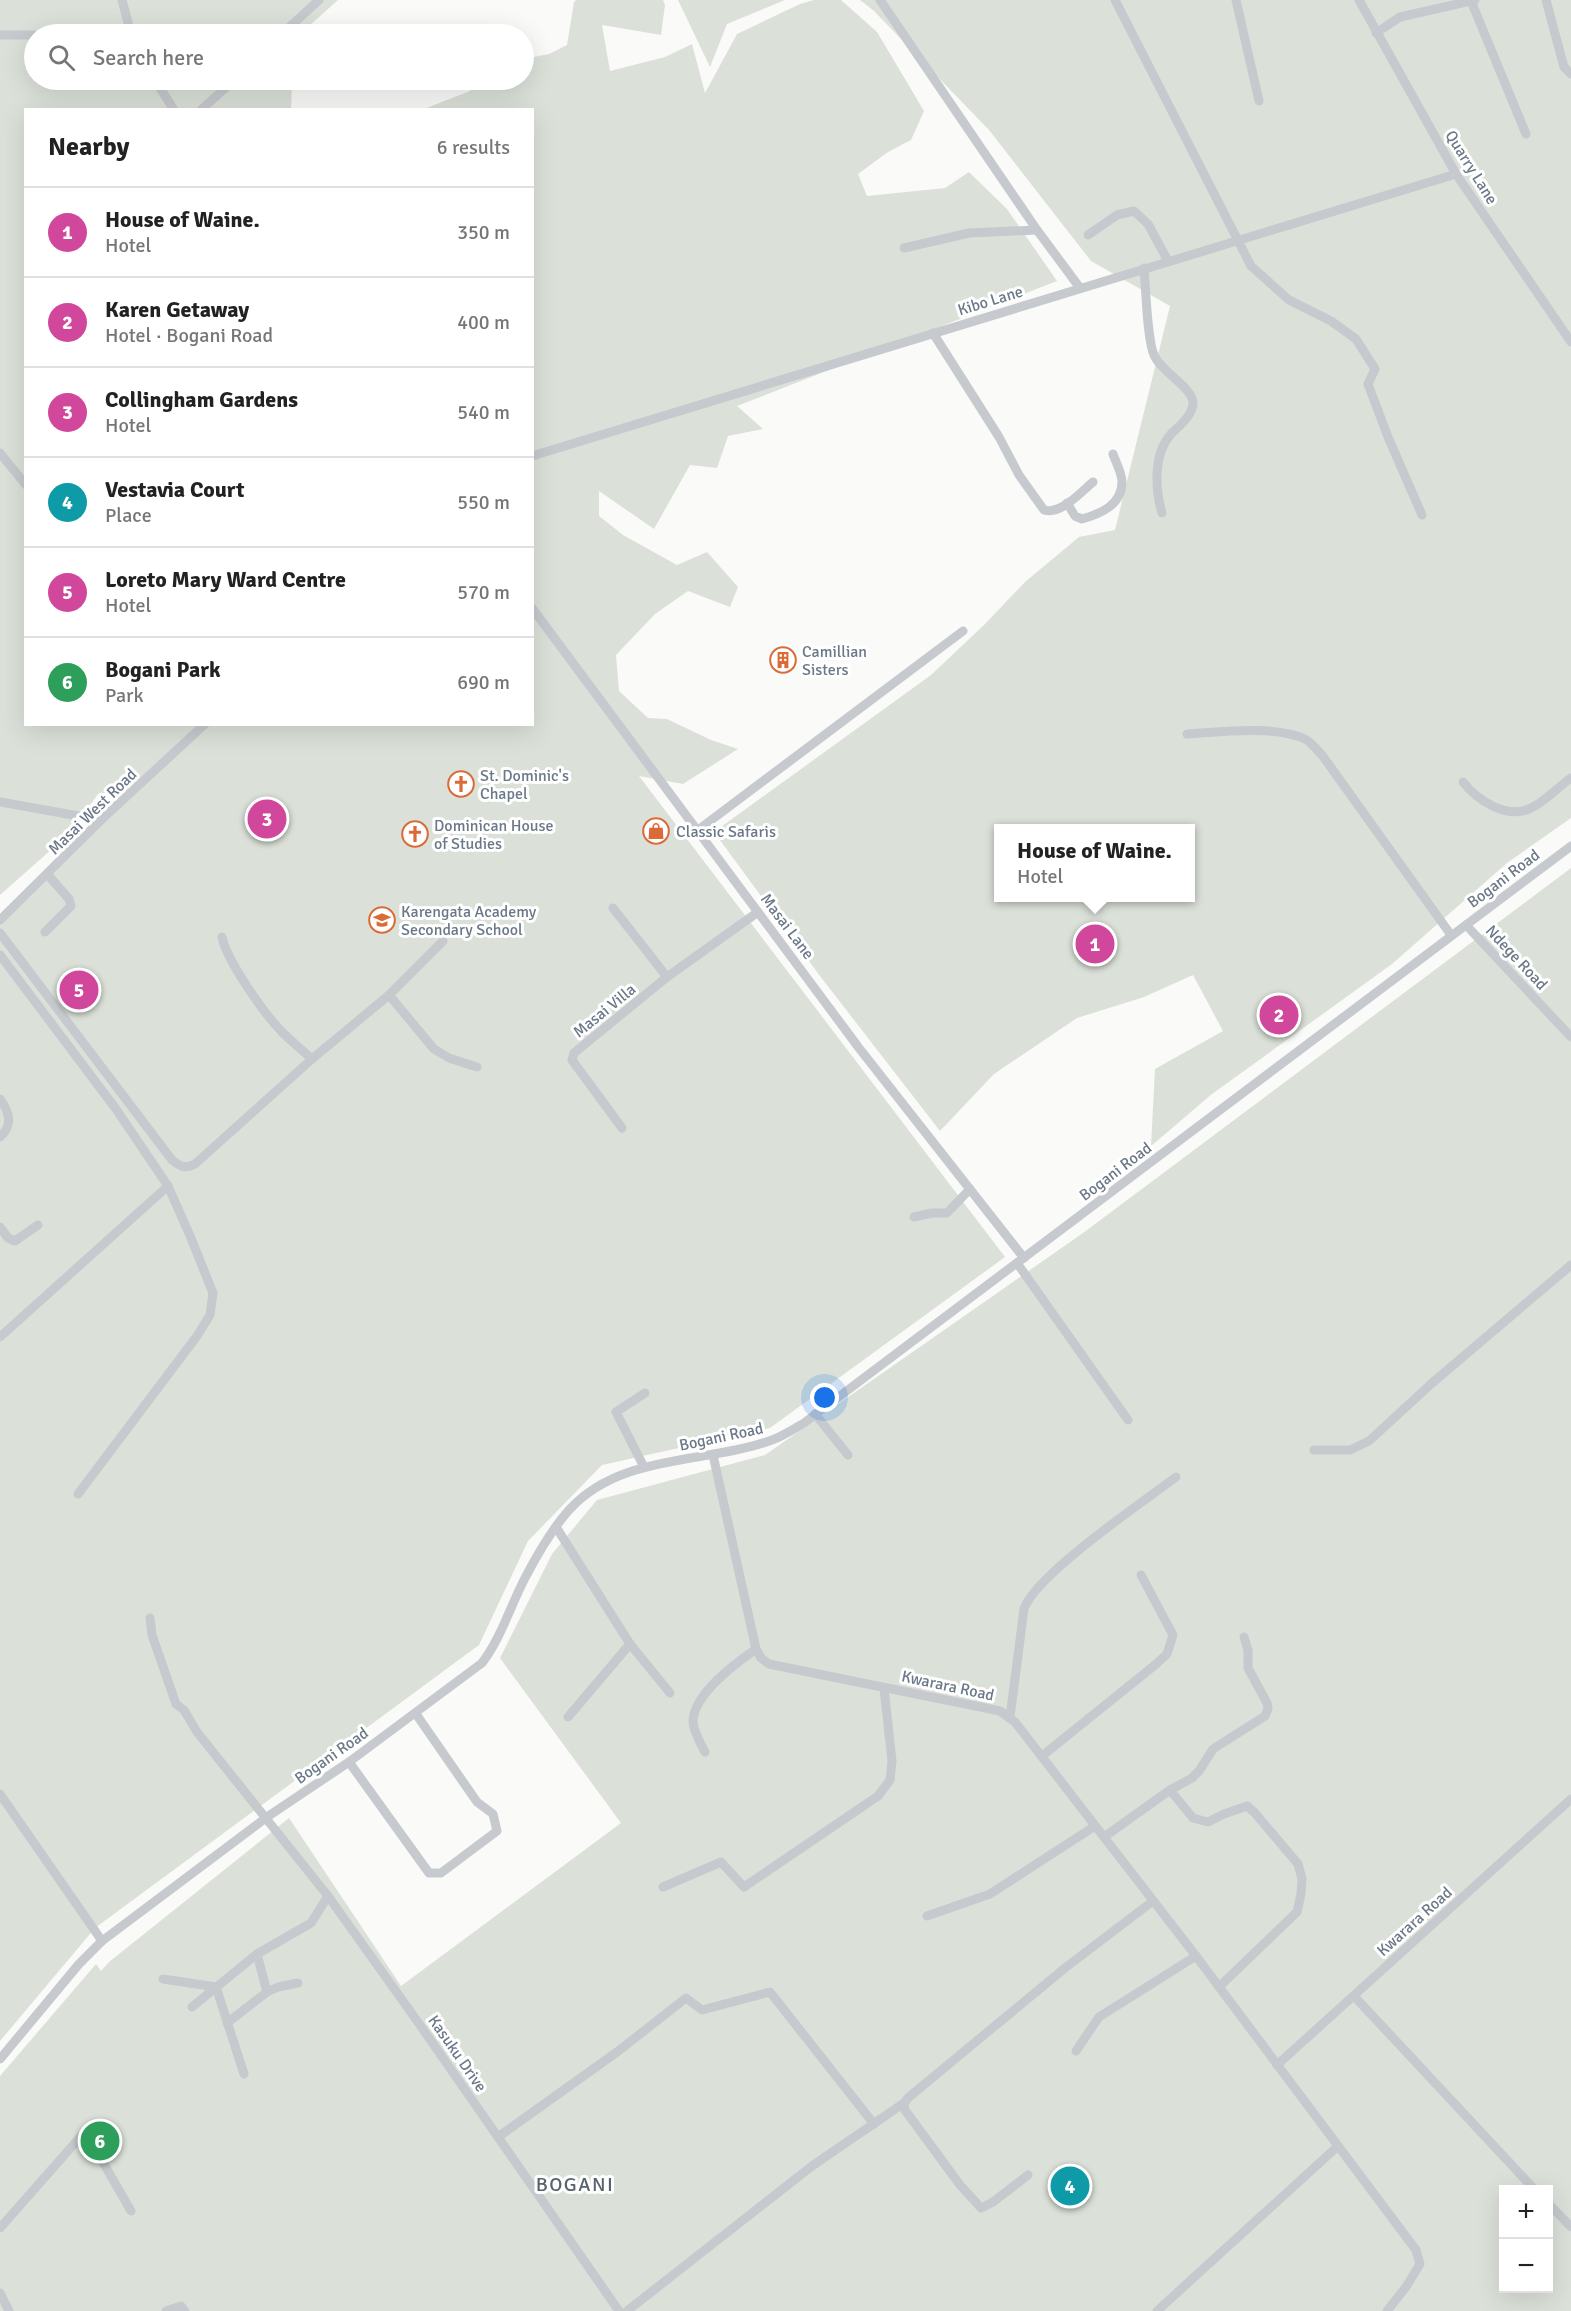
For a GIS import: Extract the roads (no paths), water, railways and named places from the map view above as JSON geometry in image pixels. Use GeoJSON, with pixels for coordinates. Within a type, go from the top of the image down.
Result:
{"type":"FeatureCollection","features":[{"type":"Feature","properties":{"kind":"street"},"geometry":{"type":"LineString","coordinates":[[122,0],[128,24]]}},
{"type":"Feature","properties":{"kind":"street"},"geometry":{"type":"LineString","coordinates":[[293,24],[320,0]]}},
{"type":"Feature","properties":{"kind":"street"},"geometry":{"type":"LineString","coordinates":[[880,0],[1037,230],[1080,288]]}},
{"type":"Feature","properties":{"kind":"street"},"geometry":{"type":"LineString","coordinates":[[1115,0],[1251,266],[1289,300],[1331,321],[1356,339],[1375,369],[1368,384],[1422,515]]}},
{"type":"Feature","properties":{"kind":"street"},"geometry":{"type":"LineString","coordinates":[[1236,0],[1259,101]]}},
{"type":"Feature","properties":{"kind":"street","name":"Quarry Lane"},"geometry":{"type":"LineString","coordinates":[[1359,0],[1455,174],[1571,342]]}},
{"type":"Feature","properties":{"kind":"street"},"geometry":{"type":"LineString","coordinates":[[1546,0],[1564,68],[1571,74]]}},
{"type":"Feature","properties":{"kind":"street"},"geometry":{"type":"LineString","coordinates":[[1376,33],[1400,17],[1474,1],[1526,134]]}},
{"type":"Feature","properties":{"kind":"street"},"geometry":{"type":"LineString","coordinates":[[0,35],[24,35]]}},
{"type":"Feature","properties":{"kind":"street"},"geometry":{"type":"LineString","coordinates":[[161,90],[173,108]]}},
{"type":"Feature","properties":{"kind":"street"},"geometry":{"type":"LineString","coordinates":[[203,108],[223,90]]}},
{"type":"Feature","properties":{"kind":"street","name":"Kibo Lane"},"geometry":{"type":"LineString","coordinates":[[534,455],[1455,174]]}},
{"type":"Feature","properties":{"kind":"street"},"geometry":{"type":"LineString","coordinates":[[1088,235],[1117,215],[1134,211],[1148,224],[1168,261]]}},
{"type":"Feature","properties":{"kind":"street"},"geometry":{"type":"LineString","coordinates":[[904,248],[969,233],[1037,230]]}},
{"type":"Feature","properties":{"kind":"street"},"geometry":{"type":"LineString","coordinates":[[1144,268],[1154,355],[1171,376],[1186,389],[1193,404],[1191,412],[1170,435],[1156,475],[1156,492],[1162,513]]}},
{"type":"Feature","properties":{"kind":"street"},"geometry":{"type":"LineString","coordinates":[[933,333],[999,437],[1018,475],[1044,510],[1052,511],[1067,503],[1093,482]]}},
{"type":"Feature","properties":{"kind":"street"},"geometry":{"type":"LineString","coordinates":[[0,453],[24,483]]}},
{"type":"Feature","properties":{"kind":"street"},"geometry":{"type":"LineString","coordinates":[[1067,503],[1075,516],[1082,519],[1106,510],[1114,503],[1118,498],[1122,481],[1113,454]]}},
{"type":"Feature","properties":{"kind":"street","name":"Masai Lane"},"geometry":{"type":"LineString","coordinates":[[534,611],[873,1066],[970,1189],[1021,1260],[1128,1420]]}},
{"type":"Feature","properties":{"kind":"street"},"geometry":{"type":"LineString","coordinates":[[698,830],[963,631]]}},
{"type":"Feature","properties":{"kind":"street","name":"Masai West Road"},"geometry":{"type":"LineString","coordinates":[[0,920],[101,820],[203,726]]}},
{"type":"Feature","properties":{"kind":"street"},"geometry":{"type":"LineString","coordinates":[[1186,734],[1244,731],[1281,733],[1308,741],[1322,755],[1451,935]]}},
{"type":"Feature","properties":{"kind":"street"},"geometry":{"type":"LineString","coordinates":[[1463,782],[1477,797],[1490,805],[1518,813],[1531,809],[1571,777]]}},
{"type":"Feature","properties":{"kind":"street"},"geometry":{"type":"LineString","coordinates":[[0,802],[101,820]]}},
{"type":"Feature","properties":{"kind":"street","name":"Bogani Road"},"geometry":{"type":"LineString","coordinates":[[0,2059],[79,1964],[102,1941],[267,1817],[349,1762],[482,1664],[491,1651],[525,1578],[569,1509],[599,1486],[619,1476],[644,1467],[713,1455],[773,1440],[815,1414],[1571,846]]}},
{"type":"Feature","properties":{"kind":"street"},"geometry":{"type":"LineString","coordinates":[[45,932],[71,906],[69,899],[48,875]]}},
{"type":"Feature","properties":{"kind":"street"},"geometry":{"type":"LineString","coordinates":[[613,908],[667,977]]}},
{"type":"Feature","properties":{"kind":"street","name":"Masai Villa"},"geometry":{"type":"LineString","coordinates":[[622,1128],[572,1060],[574,1053],[667,977],[758,912]]}},
{"type":"Feature","properties":{"kind":"street","name":"Ndege Road"},"geometry":{"type":"LineString","coordinates":[[1466,925],[1571,1037]]}},
{"type":"Feature","properties":{"kind":"street"},"geometry":{"type":"LineString","coordinates":[[0,933],[172,1160],[181,1167],[188,1168],[389,995],[443,941]]}},
{"type":"Feature","properties":{"kind":"street"},"geometry":{"type":"LineString","coordinates":[[222,937],[231,962],[279,1028],[312,1059]]}},
{"type":"Feature","properties":{"kind":"street"},"geometry":{"type":"LineString","coordinates":[[0,955],[116,1109],[168,1186],[210,1284],[213,1304],[210,1315],[197,1336],[78,1494]]}},
{"type":"Feature","properties":{"kind":"street"},"geometry":{"type":"LineString","coordinates":[[389,995],[434,1049],[449,1058],[477,1066]]}},
{"type":"Feature","properties":{"kind":"street"},"geometry":{"type":"LineString","coordinates":[[0,1099],[8,1111],[9,1121],[7,1130],[0,1137]]}},
{"type":"Feature","properties":{"kind":"street"},"geometry":{"type":"LineString","coordinates":[[0,1336],[168,1186]]}},
{"type":"Feature","properties":{"kind":"street"},"geometry":{"type":"LineString","coordinates":[[914,1217],[932,1213],[947,1213],[970,1189]]}},
{"type":"Feature","properties":{"kind":"street"},"geometry":{"type":"LineString","coordinates":[[0,1227],[8,1238],[15,1241],[38,1225]]}},
{"type":"Feature","properties":{"kind":"street"},"geometry":{"type":"LineString","coordinates":[[1314,1450],[1350,1450],[1369,1441],[1431,1384],[1571,1265]]}},
{"type":"Feature","properties":{"kind":"street"},"geometry":{"type":"LineString","coordinates":[[644,1467],[616,1412],[645,1393]]}},
{"type":"Feature","properties":{"kind":"street"},"geometry":{"type":"LineString","coordinates":[[815,1414],[848,1455]]}},
{"type":"Feature","properties":{"kind":"street"},"geometry":{"type":"LineString","coordinates":[[705,1752],[693,1725],[696,1710],[707,1692],[723,1674],[756,1649],[713,1455]]}},
{"type":"Feature","properties":{"kind":"street"},"geometry":{"type":"LineString","coordinates":[[1010,1717],[1024,1609],[1031,1594],[1078,1552],[1176,1477]]}},
{"type":"Feature","properties":{"kind":"street"},"geometry":{"type":"LineString","coordinates":[[556,1527],[630,1644],[670,1693]]}},
{"type":"Feature","properties":{"kind":"street"},"geometry":{"type":"LineString","coordinates":[[1042,1756],[1167,1654],[1173,1635],[1141,1575]]}},
{"type":"Feature","properties":{"kind":"street","name":"Kasuku Drive"},"geometry":{"type":"LineString","coordinates":[[150,1618],[152,1635],[176,1704],[184,1710],[198,1732],[328,1896],[619,2311]]}},
{"type":"Feature","properties":{"kind":"street"},"geometry":{"type":"LineString","coordinates":[[1104,1837],[1170,1790],[1192,1778],[1213,1749],[1265,1716],[1268,1709],[1267,1703],[1248,1668],[1248,1650],[1244,1637]]}},
{"type":"Feature","properties":{"kind":"street"},"geometry":{"type":"LineString","coordinates":[[568,1717],[630,1644]]}},
{"type":"Feature","properties":{"kind":"street","name":"Kwarara Road"},"geometry":{"type":"LineString","coordinates":[[756,1649],[761,1658],[769,1664],[1000,1712],[1010,1717],[1196,1956],[1416,2250],[1420,2264],[1387,2311]]}},
{"type":"Feature","properties":{"kind":"street"},"geometry":{"type":"LineString","coordinates":[[663,1887],[720,1862],[744,1887],[878,1796],[890,1780],[892,1761],[884,1688]]}},
{"type":"Feature","properties":{"kind":"street"},"geometry":{"type":"LineString","coordinates":[[349,1762],[429,1873],[441,1873],[497,1831],[492,1814],[477,1802],[416,1713]]}},
{"type":"Feature","properties":{"kind":"street"},"geometry":{"type":"LineString","coordinates":[[1170,1790],[1193,1818],[1208,1822],[1247,1806],[1298,1864],[1302,1879],[1297,1912],[1219,1987]]}},
{"type":"Feature","properties":{"kind":"street"},"geometry":{"type":"LineString","coordinates":[[0,1794],[102,1941]]}},
{"type":"Feature","properties":{"kind":"street","name":"Kwarara Road"},"geometry":{"type":"LineString","coordinates":[[1277,2065],[1571,1799]]}},
{"type":"Feature","properties":{"kind":"street"},"geometry":{"type":"LineString","coordinates":[[927,1916],[990,1894],[1095,1826]]}},
{"type":"Feature","properties":{"kind":"street"},"geometry":{"type":"LineString","coordinates":[[192,2007],[257,1954],[311,1923],[328,1896]]}},
{"type":"Feature","properties":{"kind":"street"},"geometry":{"type":"LineString","coordinates":[[627,2311],[812,2166],[904,2103],[1065,1968],[1153,1901]]}},
{"type":"Feature","properties":{"kind":"street"},"geometry":{"type":"LineString","coordinates":[[257,1954],[267,1992]]}},
{"type":"Feature","properties":{"kind":"street"},"geometry":{"type":"LineString","coordinates":[[1076,2051],[1099,2017],[1196,1956]]}},
{"type":"Feature","properties":{"kind":"street"},"geometry":{"type":"LineString","coordinates":[[163,1979],[216,1987]]}},
{"type":"Feature","properties":{"kind":"street"},"geometry":{"type":"LineString","coordinates":[[227,2023],[267,1992],[298,1983]]}},
{"type":"Feature","properties":{"kind":"street"},"geometry":{"type":"LineString","coordinates":[[216,1987],[244,2074]]}},
{"type":"Feature","properties":{"kind":"street"},"geometry":{"type":"LineString","coordinates":[[498,2137],[617,2052],[686,1998],[702,2010],[770,1992],[874,2124]]}},
{"type":"Feature","properties":{"kind":"street"},"geometry":{"type":"LineString","coordinates":[[1354,1996],[1530,2185]]}},
{"type":"Feature","properties":{"kind":"street"},"geometry":{"type":"LineString","coordinates":[[904,2103],[905,2110],[960,2185],[981,2208],[987,2206],[1028,2175]]}},
{"type":"Feature","properties":{"kind":"street"},"geometry":{"type":"LineString","coordinates":[[0,2228],[82,2135],[93,2145],[131,2211]]}},
{"type":"Feature","properties":{"kind":"street"},"geometry":{"type":"LineString","coordinates":[[1158,2311],[1338,2146]]}},
{"type":"Feature","properties":{"kind":"street"},"geometry":{"type":"LineString","coordinates":[[1553,2208],[1571,2226]]}},
{"type":"Feature","properties":{"kind":"street"},"geometry":{"type":"LineString","coordinates":[[0,2293],[9,2311]]}},
{"type":"Feature","properties":{"kind":"street"},"geometry":{"type":"LineString","coordinates":[[166,2311],[177,2306],[181,2306],[185,2311]]}},
{"type":"Feature","properties":{"kind":"place","name":"Camillian Sisters"},"geometry":{"type":"Point","coordinates":[783,660]}},
{"type":"Feature","properties":{"kind":"place","name":"St. Dominic's Chapel"},"geometry":{"type":"Point","coordinates":[461,784]}},
{"type":"Feature","properties":{"kind":"place","name":"Collingham Gardens"},"geometry":{"type":"Point","coordinates":[267,819]}},
{"type":"Feature","properties":{"kind":"place","name":"Classic Safaris"},"geometry":{"type":"Point","coordinates":[656,831]}},
{"type":"Feature","properties":{"kind":"place","name":"Dominican House of Studies"},"geometry":{"type":"Point","coordinates":[415,834]}},
{"type":"Feature","properties":{"kind":"place","name":"Karengata Academy Secondary School"},"geometry":{"type":"Point","coordinates":[382,920]}},
{"type":"Feature","properties":{"kind":"place","name":"House of Waine."},"geometry":{"type":"Point","coordinates":[1095,944]}},
{"type":"Feature","properties":{"kind":"place","name":"Loreto Mary Ward Centre"},"geometry":{"type":"Point","coordinates":[79,990]}},
{"type":"Feature","properties":{"kind":"place","name":"Karen Getaway"},"geometry":{"type":"Point","coordinates":[1279,1015]}},
{"type":"Feature","properties":{"kind":"place","name":"Bogani Park"},"geometry":{"type":"Point","coordinates":[100,2141]}},
{"type":"Feature","properties":{"kind":"place","name":"Vestavia Court"},"geometry":{"type":"Point","coordinates":[1070,2186]}},
{"type":"Feature","properties":{"kind":"district","name":"BOGANI"},"geometry":{"type":"Point","coordinates":[575,2184]}}]}
